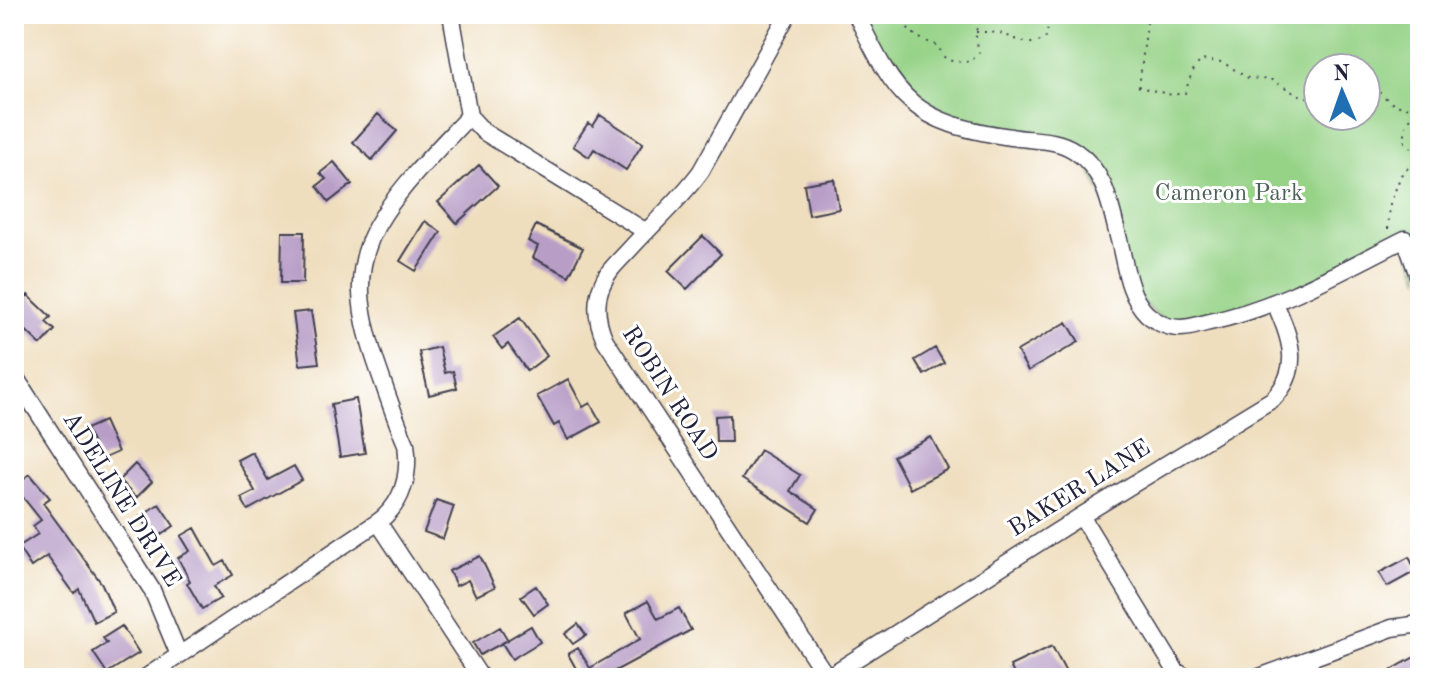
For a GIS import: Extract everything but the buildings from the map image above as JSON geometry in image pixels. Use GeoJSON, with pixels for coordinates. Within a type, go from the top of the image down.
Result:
{"type":"FeatureCollection","features":[{"type":"Feature","properties":{"kind":"street"},"geometry":{"type":"LineString","coordinates":[[451,14],[469,116],[484,132],[645,231]]}},
{"type":"Feature","properties":{"kind":"street","name":"ROBIN ROAD"},"geometry":{"type":"LineString","coordinates":[[788,14],[701,171],[687,190],[614,265],[601,287],[597,315],[600,328],[621,366],[826,678]]}},
{"type":"Feature","properties":{"kind":"street"},"geometry":{"type":"LineString","coordinates":[[856,14],[887,77],[921,110],[941,122],[967,131],[1061,144],[1085,159],[1107,191],[1133,294],[1139,306],[1153,319],[1182,328],[1249,313],[1384,250],[1413,242],[1420,281]]}},
{"type":"Feature","properties":{"kind":"street"},"geometry":{"type":"LineString","coordinates":[[145,678],[378,522],[396,503],[404,488],[408,458],[406,444],[365,331],[360,292],[362,272],[372,236],[383,216],[469,116]]}},
{"type":"Feature","properties":{"kind":"street","name":"BAKER LANE"},"geometry":{"type":"LineString","coordinates":[[826,678],[1081,516],[1273,399],[1285,383],[1292,352],[1291,339],[1275,303]]}},
{"type":"Feature","properties":{"kind":"street","name":"ADELINE DRIVE"},"geometry":{"type":"LineString","coordinates":[[14,375],[152,590],[179,655]]}},
{"type":"Feature","properties":{"kind":"street"},"geometry":{"type":"LineString","coordinates":[[1081,516],[1176,671],[1187,678]]}},
{"type":"Feature","properties":{"kind":"street"},"geometry":{"type":"LineString","coordinates":[[378,522],[481,678]]}},
{"type":"Feature","properties":{"kind":"street"},"geometry":{"type":"LineString","coordinates":[[1257,678],[1392,628],[1420,624]]}},
{"type":"Feature","properties":{"kind":"path"},"geometry":{"type":"LineString","coordinates":[[900,14],[904,26],[921,40],[939,46],[941,56],[947,61],[970,62],[979,53],[975,32],[985,14]]}},
{"type":"Feature","properties":{"kind":"path"},"geometry":{"type":"LineString","coordinates":[[975,32],[1001,33],[1031,44],[1041,42],[1050,26],[1049,14]]}},
{"type":"Feature","properties":{"kind":"path"},"geometry":{"type":"LineString","coordinates":[[1148,14],[1139,87],[1172,95],[1185,93],[1192,72],[1201,60],[1222,62],[1248,78],[1272,80],[1302,96]]}},
{"type":"Feature","properties":{"kind":"path"},"geometry":{"type":"LineString","coordinates":[[1382,95],[1394,105],[1411,108],[1413,114],[1405,128],[1405,142],[1420,158],[1401,175],[1390,204],[1384,250]]}},
{"type":"Feature","properties":{"kind":"green space","name":"Cameron Park"},"geometry":{"type":"Polygon","coordinates":[[[856,14],[1420,14],[1420,279],[1405,240],[1275,303],[1171,327],[1133,294],[1115,223],[1085,159],[1031,140],[941,122],[867,39],[856,14]]]}}]}
